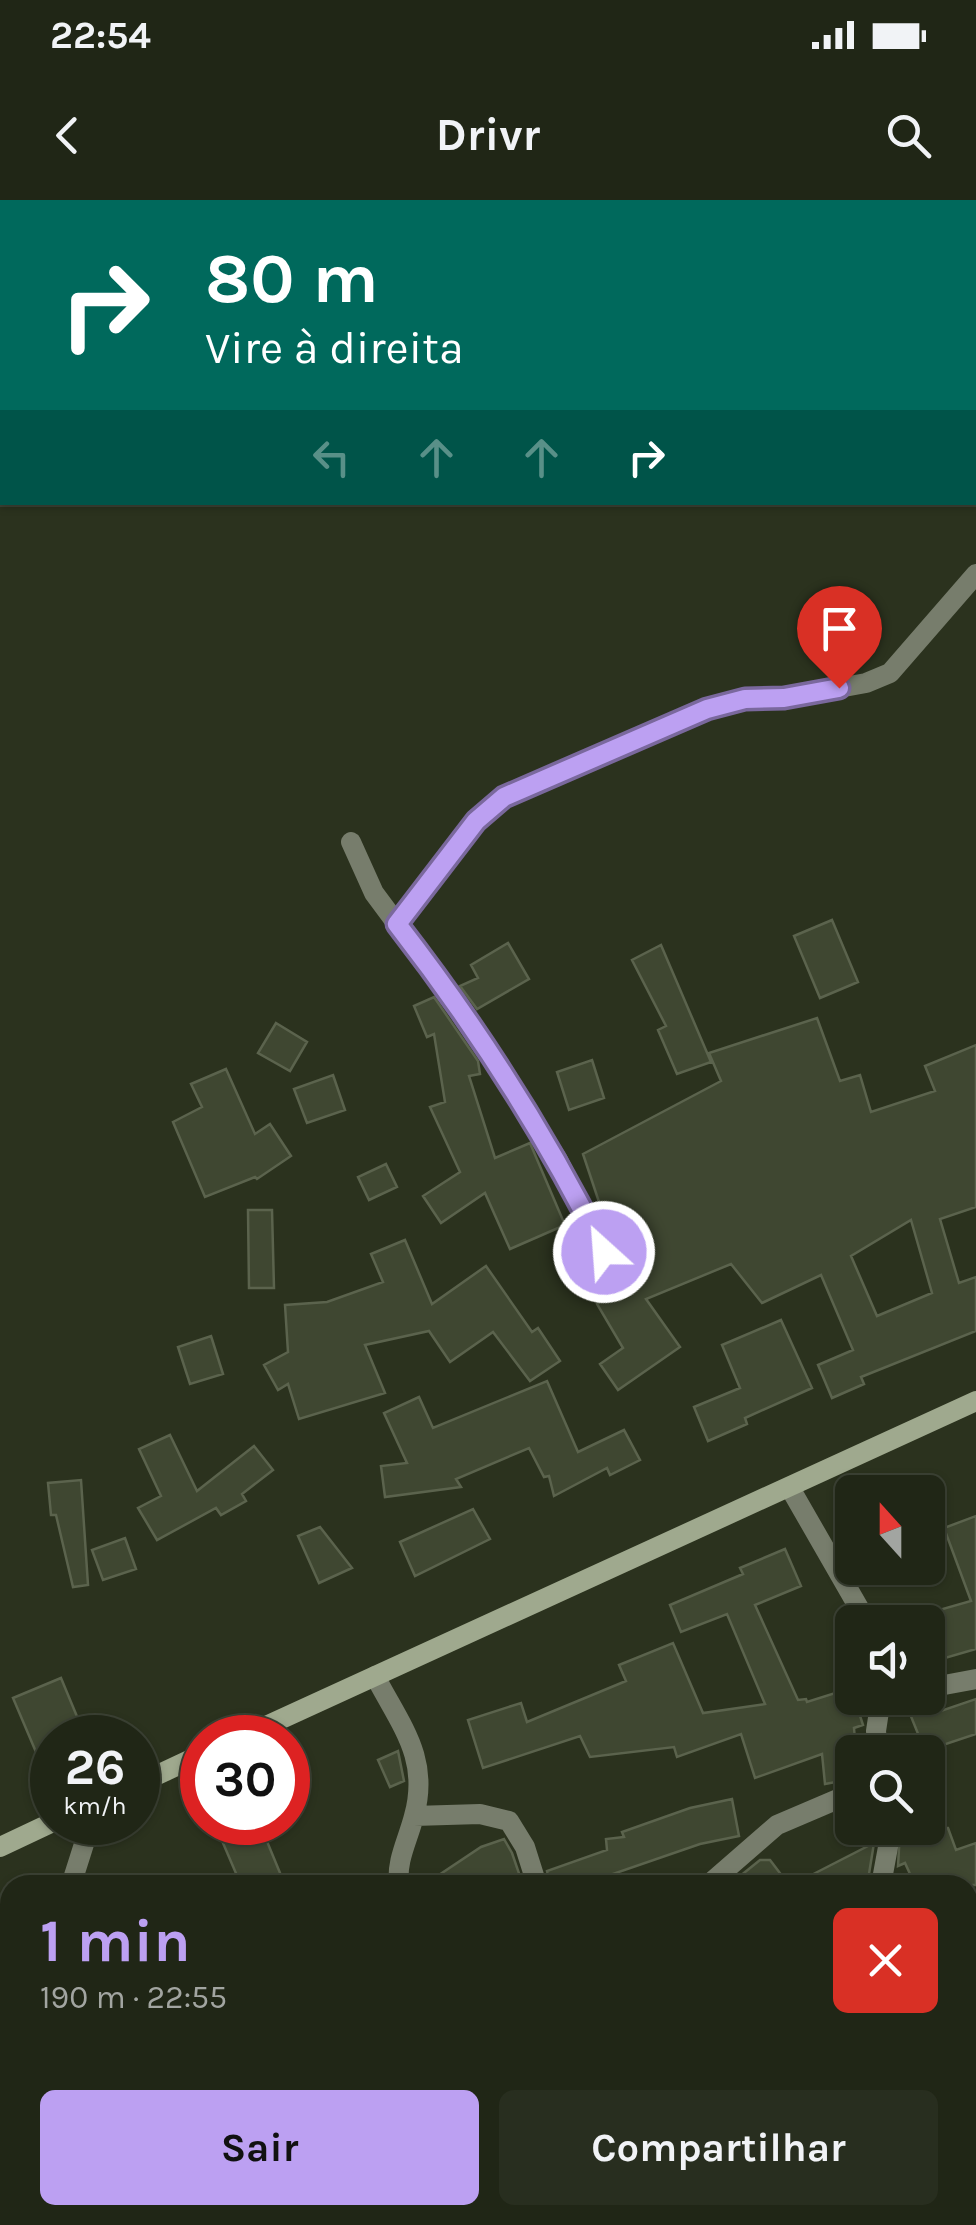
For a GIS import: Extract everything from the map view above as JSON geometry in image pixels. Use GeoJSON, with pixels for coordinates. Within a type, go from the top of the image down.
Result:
{"type":"FeatureCollection","features":[{"type":"Feature","properties":{"kind":"street"},"geometry":{"type":"LineString","coordinates":[[397,924],[476,821],[504,797],[707,709],[745,699],[784,698],[866,684],[890,673],[976,574]]}},
{"type":"Feature","properties":{"kind":"street"},"geometry":{"type":"LineString","coordinates":[[352,842],[374,893],[463,1013],[558,1160],[604,1252]]}},
{"type":"Feature","properties":{"kind":"street"},"geometry":{"type":"LineString","coordinates":[[290,1715],[976,1401]]}},
{"type":"Feature","properties":{"kind":"street"},"geometry":{"type":"LineString","coordinates":[[790,1488],[857,1605]]}},
{"type":"Feature","properties":{"kind":"street"},"geometry":{"type":"LineString","coordinates":[[375,1676],[417,1757],[422,1783],[397,1875]]}},
{"type":"Feature","properties":{"kind":"street"},"geometry":{"type":"LineString","coordinates":[[945,1685],[976,1679]]}},
{"type":"Feature","properties":{"kind":"street"},"geometry":{"type":"LineString","coordinates":[[719,1875],[776,1825],[835,1800]]}},
{"type":"Feature","properties":{"kind":"street"},"geometry":{"type":"LineString","coordinates":[[414,1816],[480,1814],[509,1821],[525,1847],[534,1875]]}},
{"type":"Feature","properties":{"kind":"street"},"geometry":{"type":"LineString","coordinates":[[0,1847],[30,1833]]}},
{"type":"Feature","properties":{"kind":"street"},"geometry":{"type":"LineString","coordinates":[[74,1875],[84,1845]]}},
{"type":"Feature","properties":{"kind":"street"},"geometry":{"type":"LineString","coordinates":[[883,1875],[888,1845]]}},
{"type":"Feature","properties":{"kind":"building"},"geometry":{"type":"Polygon","coordinates":[[[832,920],[858,982],[820,998],[794,936],[832,920]]]}},
{"type":"Feature","properties":{"kind":"building"},"geometry":{"type":"Polygon","coordinates":[[[508,943],[529,979],[477,1009],[460,986],[478,978],[471,965],[508,943]]]}},
{"type":"Feature","properties":{"kind":"building"},"geometry":{"type":"Polygon","coordinates":[[[661,945],[711,1062],[677,1074],[658,1030],[666,1026],[632,960],[661,945]]]}},
{"type":"Feature","properties":{"kind":"building"},"geometry":{"type":"Polygon","coordinates":[[[434,997],[478,1061],[480,1074],[469,1076],[495,1158],[530,1143],[565,1225],[510,1249],[485,1193],[441,1223],[423,1196],[460,1172],[430,1107],[445,1102],[434,1034],[427,1037],[414,1006],[434,997]]]}},
{"type":"Feature","properties":{"kind":"building"},"geometry":{"type":"Polygon","coordinates":[[[817,1018],[840,1081],[860,1075],[871,1112],[935,1091],[925,1066],[976,1045],[976,1207],[940,1219],[959,1283],[976,1277],[976,1331],[861,1377],[864,1384],[832,1398],[818,1365],[853,1350],[821,1275],[762,1303],[731,1264],[646,1299],[680,1347],[618,1390],[600,1364],[623,1348],[597,1304],[632,1283],[606,1223],[583,1154],[721,1081],[709,1053],[817,1018]],[[911,1220],[851,1256],[877,1316],[932,1293],[911,1220]]]}},
{"type":"Feature","properties":{"kind":"building"},"geometry":{"type":"Polygon","coordinates":[[[276,1023],[307,1042],[290,1071],[258,1053],[276,1023]]]}},
{"type":"Feature","properties":{"kind":"building"},"geometry":{"type":"Polygon","coordinates":[[[592,1060],[604,1098],[569,1110],[557,1072],[592,1060]]]}},
{"type":"Feature","properties":{"kind":"building"},"geometry":{"type":"Polygon","coordinates":[[[226,1069],[255,1134],[270,1124],[291,1156],[257,1179],[205,1197],[173,1122],[202,1107],[191,1084],[226,1069]]]}},
{"type":"Feature","properties":{"kind":"building"},"geometry":{"type":"Polygon","coordinates":[[[333,1075],[345,1110],[307,1123],[294,1089],[333,1075]]]}},
{"type":"Feature","properties":{"kind":"building"},"geometry":{"type":"Polygon","coordinates":[[[386,1164],[397,1187],[369,1200],[358,1177],[386,1164]]]}},
{"type":"Feature","properties":{"kind":"building"},"geometry":{"type":"Polygon","coordinates":[[[248,1210],[272,1210],[274,1288],[249,1288],[248,1210]]]}},
{"type":"Feature","properties":{"kind":"building"},"geometry":{"type":"Polygon","coordinates":[[[405,1240],[432,1304],[486,1266],[532,1332],[538,1328],[560,1361],[530,1381],[493,1332],[450,1362],[429,1331],[365,1345],[385,1393],[299,1419],[288,1384],[278,1390],[264,1365],[288,1352],[285,1305],[327,1302],[383,1282],[371,1254],[405,1240]]]}},
{"type":"Feature","properties":{"kind":"building"},"geometry":{"type":"Polygon","coordinates":[[[781,1320],[812,1388],[745,1418],[747,1424],[708,1441],[694,1407],[740,1388],[722,1345],[781,1320]]]}},
{"type":"Feature","properties":{"kind":"building"},"geometry":{"type":"Polygon","coordinates":[[[211,1336],[223,1374],[190,1384],[178,1347],[211,1336]]]}},
{"type":"Feature","properties":{"kind":"building"},"geometry":{"type":"Polygon","coordinates":[[[547,1381],[578,1452],[624,1430],[640,1460],[610,1475],[607,1468],[554,1496],[549,1476],[544,1477],[529,1448],[456,1479],[461,1487],[385,1497],[381,1466],[407,1463],[384,1413],[419,1397],[433,1428],[547,1381]]]}},
{"type":"Feature","properties":{"kind":"building"},"geometry":{"type":"Polygon","coordinates":[[[170,1435],[197,1491],[254,1446],[273,1470],[242,1494],[246,1501],[221,1515],[216,1508],[157,1540],[138,1508],[161,1496],[139,1449],[170,1435]]]}},
{"type":"Feature","properties":{"kind":"building"},"geometry":{"type":"Polygon","coordinates":[[[81,1480],[88,1585],[73,1587],[56,1515],[51,1515],[48,1483],[81,1480]]]}},
{"type":"Feature","properties":{"kind":"building"},"geometry":{"type":"Polygon","coordinates":[[[473,1509],[490,1539],[415,1576],[400,1542],[473,1509]]]}},
{"type":"Feature","properties":{"kind":"building"},"geometry":{"type":"Polygon","coordinates":[[[976,1516],[976,1649],[945,1658],[945,1608],[971,1601],[945,1528],[976,1516]]]}},
{"type":"Feature","properties":{"kind":"building"},"geometry":{"type":"Polygon","coordinates":[[[320,1527],[352,1568],[319,1583],[298,1536],[320,1527]]]}},
{"type":"Feature","properties":{"kind":"building"},"geometry":{"type":"Polygon","coordinates":[[[125,1538],[136,1569],[103,1580],[92,1550],[125,1538]]]}},
{"type":"Feature","properties":{"kind":"building"},"geometry":{"type":"Polygon","coordinates":[[[785,1549],[801,1586],[755,1605],[798,1700],[807,1702],[835,1693],[835,1715],[860,1715],[863,1725],[854,1728],[855,1735],[835,1735],[835,1782],[825,1784],[822,1754],[755,1778],[741,1734],[677,1757],[674,1747],[590,1757],[580,1736],[483,1768],[468,1720],[521,1703],[527,1722],[626,1681],[619,1665],[673,1643],[703,1713],[765,1704],[727,1614],[681,1632],[670,1605],[743,1574],[740,1568],[785,1549]]]}},
{"type":"Feature","properties":{"kind":"building"},"geometry":{"type":"Polygon","coordinates":[[[61,1678],[76,1715],[30,1715],[30,1738],[13,1698],[61,1678]]]}},
{"type":"Feature","properties":{"kind":"building"},"geometry":{"type":"Polygon","coordinates":[[[976,1699],[976,1734],[945,1744],[945,1735],[919,1735],[910,1715],[945,1715],[945,1710],[976,1699]]]}},
{"type":"Feature","properties":{"kind":"building"},"geometry":{"type":"Polygon","coordinates":[[[398,1751],[404,1781],[390,1787],[378,1760],[398,1751]]]}},
{"type":"Feature","properties":{"kind":"building"},"geometry":{"type":"Polygon","coordinates":[[[732,1799],[739,1836],[700,1844],[610,1875],[548,1875],[547,1871],[607,1850],[606,1839],[624,1837],[622,1832],[690,1808],[732,1799]]]}},
{"type":"Feature","properties":{"kind":"building"},"geometry":{"type":"Polygon","coordinates":[[[945,1828],[956,1850],[976,1843],[976,1875],[910,1875],[905,1863],[898,1866],[899,1845],[945,1845],[945,1828]]]}},
{"type":"Feature","properties":{"kind":"building"},"geometry":{"type":"Polygon","coordinates":[[[504,1839],[520,1875],[439,1875],[481,1847],[504,1839]]]}},
{"type":"Feature","properties":{"kind":"building"},"geometry":{"type":"Polygon","coordinates":[[[224,1845],[268,1845],[281,1875],[237,1875],[224,1845]]]}},
{"type":"Feature","properties":{"kind":"building"},"geometry":{"type":"Polygon","coordinates":[[[874,1845],[869,1875],[812,1875],[874,1845]]]}},
{"type":"Feature","properties":{"kind":"building"},"geometry":{"type":"Polygon","coordinates":[[[760,1860],[770,1860],[781,1875],[741,1875],[760,1860]]]}},
{"type":"Feature","properties":{"kind":"route"},"geometry":{"type":"LineString","coordinates":[[604,1252],[558,1160],[463,1013],[397,924],[476,821],[504,797],[707,709],[745,699],[784,698],[839,688]]}}]}
